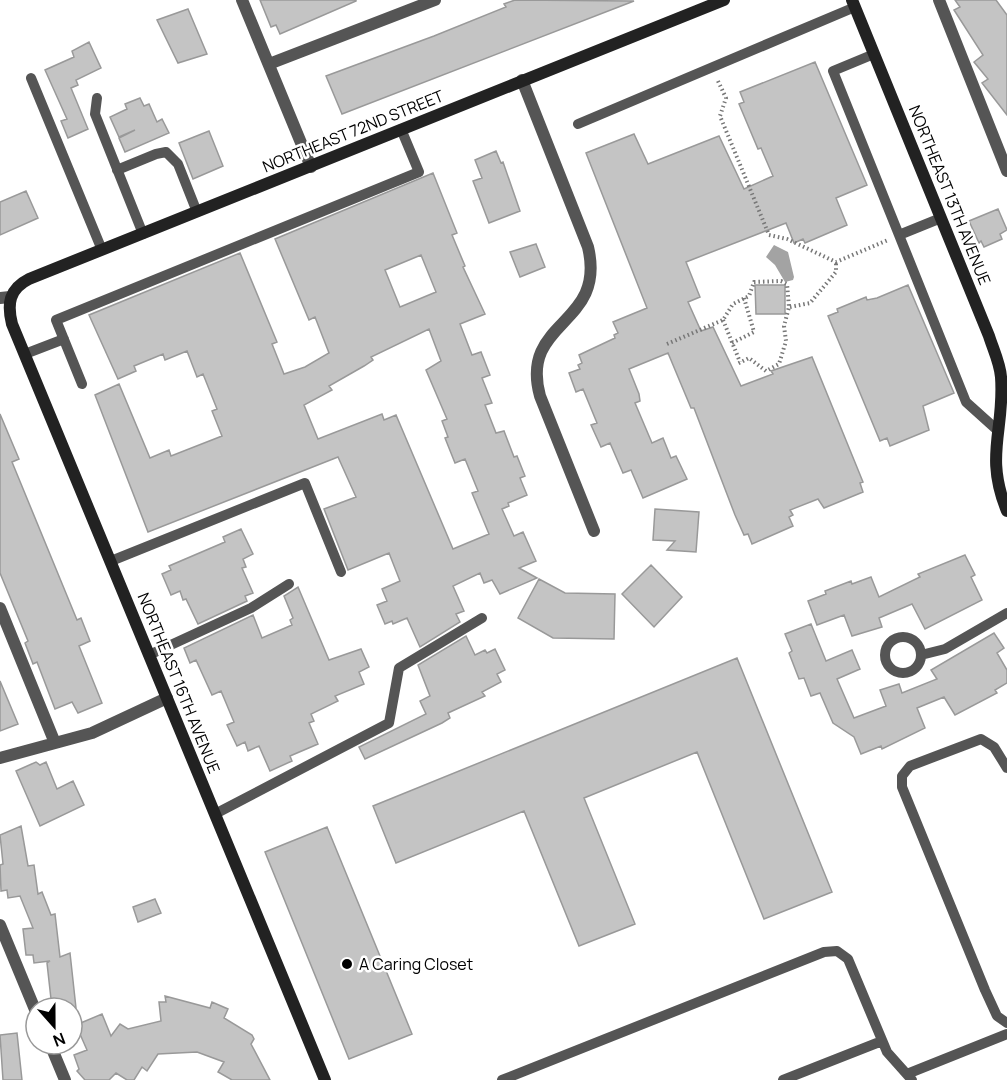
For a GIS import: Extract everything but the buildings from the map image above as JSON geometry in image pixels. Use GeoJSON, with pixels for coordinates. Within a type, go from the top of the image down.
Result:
{"type":"FeatureCollection","features":[{"type":"Feature","properties":{"kind":"street"},"geometry":{"type":"LineString","coordinates":[[242,0],[311,167]]}},
{"type":"Feature","properties":{"kind":"street","name":"NORTHEAST 72ND STREET"},"geometry":{"type":"LineString","coordinates":[[5,297],[18,284],[724,0]]}},
{"type":"Feature","properties":{"kind":"street"},"geometry":{"type":"LineString","coordinates":[[939,0],[1007,171]]}},
{"type":"Feature","properties":{"kind":"street"},"geometry":{"type":"LineString","coordinates":[[269,64],[429,2]]}},
{"type":"Feature","properties":{"kind":"street","name":"NORTHEAST 13TH AVENUE"},"geometry":{"type":"LineString","coordinates":[[854,3],[989,336],[1001,374],[996,429],[996,479],[1007,512]]}},
{"type":"Feature","properties":{"kind":"street"},"geometry":{"type":"LineString","coordinates":[[522,80],[588,247],[593,267],[587,294],[577,309],[547,341],[540,353],[534,376],[594,531]]}},
{"type":"Feature","properties":{"kind":"street","name":"NORTHEAST 16TH AVENUE"},"geometry":{"type":"LineString","coordinates":[[5,297],[12,324],[325,1080]]}},
{"type":"Feature","properties":{"kind":"street"},"geometry":{"type":"LineString","coordinates":[[0,608],[55,743]]}},
{"type":"Feature","properties":{"kind":"street"},"geometry":{"type":"LineString","coordinates":[[0,758],[92,733],[167,698]]}},
{"type":"Feature","properties":{"kind":"street"},"geometry":{"type":"LineString","coordinates":[[0,925],[29,996]]}},
{"type":"Feature","properties":{"kind":"street"},"geometry":{"type":"LineString","coordinates":[[55,1056],[65,1080]]}},
{"type":"Feature","properties":{"kind":"lane"},"geometry":{"type":"LineString","coordinates":[[578,124],[854,3]]}},
{"type":"Feature","properties":{"kind":"lane"},"geometry":{"type":"LineString","coordinates":[[874,54],[833,71],[966,402],[996,429]]}},
{"type":"Feature","properties":{"kind":"lane"},"geometry":{"type":"LineString","coordinates":[[31,78],[102,250]]}},
{"type":"Feature","properties":{"kind":"lane"},"geometry":{"type":"LineString","coordinates":[[97,98],[95,114],[143,234]]}},
{"type":"Feature","properties":{"kind":"lane"},"geometry":{"type":"LineString","coordinates":[[82,384],[56,320],[419,172],[401,129]]}},
{"type":"Feature","properties":{"kind":"lane"},"geometry":{"type":"LineString","coordinates":[[117,170],[156,153],[166,152],[178,164],[197,212]]}},
{"type":"Feature","properties":{"kind":"lane"},"geometry":{"type":"LineString","coordinates":[[900,235],[941,218]]}},
{"type":"Feature","properties":{"kind":"lane"},"geometry":{"type":"LineString","coordinates":[[25,354],[64,339]]}},
{"type":"Feature","properties":{"kind":"lane"},"geometry":{"type":"LineString","coordinates":[[111,561],[305,483],[341,572]]}},
{"type":"Feature","properties":{"kind":"lane"},"geometry":{"type":"LineString","coordinates":[[149,655],[251,608],[289,584]]}},
{"type":"Feature","properties":{"kind":"lane"},"geometry":{"type":"LineString","coordinates":[[921,655],[945,649],[1007,613]]}},
{"type":"Feature","properties":{"kind":"lane"},"geometry":{"type":"LineString","coordinates":[[214,814],[389,723],[399,668],[482,618]]}},
{"type":"Feature","properties":{"kind":"lane"},"geometry":{"type":"LineString","coordinates":[[1007,768],[994,747],[981,739],[910,766],[902,776],[902,787],[985,990],[997,1016],[1007,1023]]}},
{"type":"Feature","properties":{"kind":"lane"},"geometry":{"type":"LineString","coordinates":[[502,1080],[824,952],[837,951],[848,959],[887,1052],[910,1077],[1007,1034]]}},
{"type":"Feature","properties":{"kind":"lane"},"geometry":{"type":"LineString","coordinates":[[783,1080],[882,1041]]}},
{"type":"Feature","properties":{"kind":"path"},"geometry":{"type":"LineString","coordinates":[[726,98],[720,116],[770,235],[787,239],[836,262],[900,235]]}},
{"type":"Feature","properties":{"kind":"path"},"geometry":{"type":"LineString","coordinates":[[789,307],[810,303],[836,272],[836,262]]}},
{"type":"Feature","properties":{"kind":"path"},"geometry":{"type":"LineString","coordinates":[[667,344],[723,320],[733,304],[749,296],[754,282],[781,281],[787,284],[789,307],[784,326],[786,341],[779,364],[766,371],[749,358],[738,363],[723,320]]}},
{"type":"Feature","properties":{"kind":"path"},"geometry":{"type":"LineString","coordinates":[[732,343],[754,332],[744,298]]}},
{"type":"Feature","properties":{"kind":"shaded area"},"geometry":{"type":"Polygon","coordinates":[[[774,245],[788,252],[793,280],[785,282],[775,265],[766,257],[774,245]]]}},
{"type":"Feature","properties":{"kind":"place","name":"A Caring Closet"},"geometry":{"type":"Point","coordinates":[347,964]}}]}
